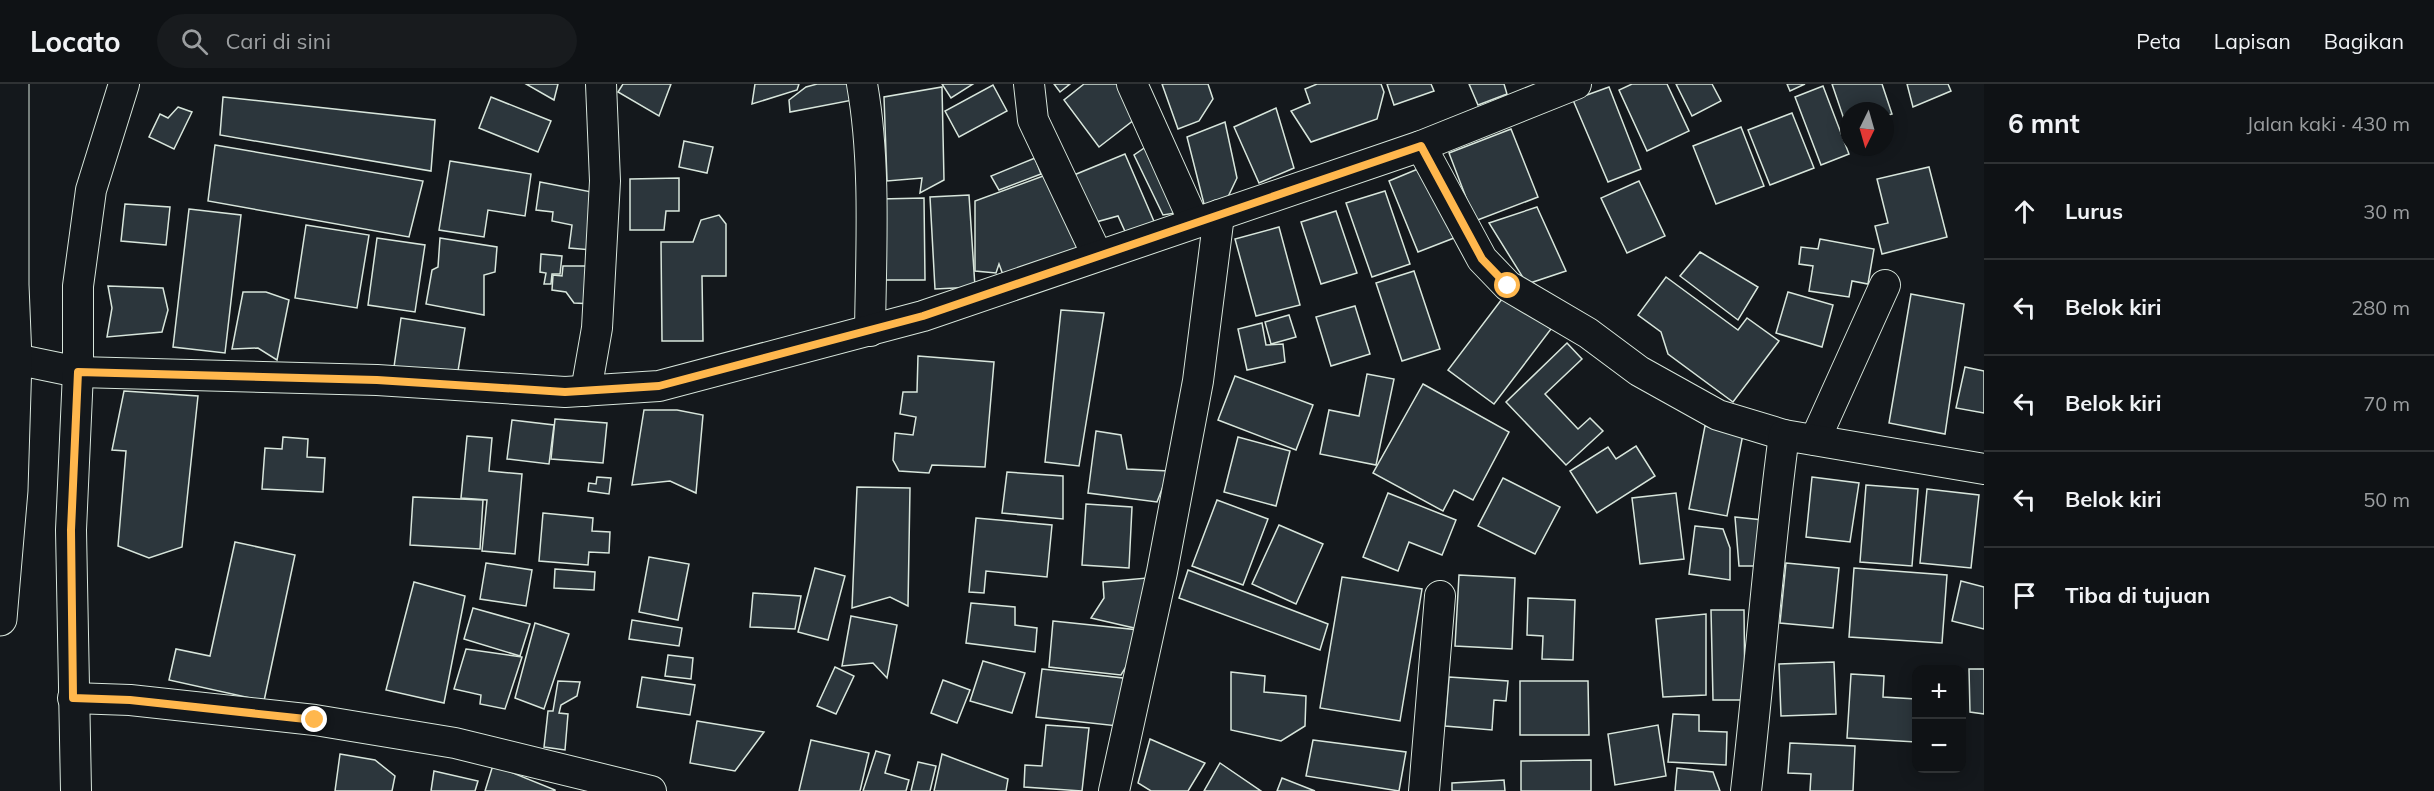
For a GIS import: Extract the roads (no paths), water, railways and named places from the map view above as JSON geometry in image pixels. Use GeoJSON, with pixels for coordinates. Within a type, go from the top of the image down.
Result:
{"type":"FeatureCollection","features":[{"type":"Feature","properties":{"kind":"street"},"geometry":{"type":"LineString","coordinates":[[0,619],[2,574],[11,490],[15,359],[12,285],[12,84]]}},
{"type":"Feature","properties":{"kind":"street"},"geometry":{"type":"LineString","coordinates":[[76,791],[71,530],[78,372],[78,286],[91,190],[124,84]]}},
{"type":"Feature","properties":{"kind":"street"},"geometry":{"type":"LineString","coordinates":[[586,391],[597,328],[605,181],[601,84]]}},
{"type":"Feature","properties":{"kind":"street"},"geometry":{"type":"LineString","coordinates":[[862,84],[867,111],[870,194],[870,331]]}},
{"type":"Feature","properties":{"kind":"street"},"geometry":{"type":"LineString","coordinates":[[1029,84],[1033,120],[1097,255]]}},
{"type":"Feature","properties":{"kind":"street"},"geometry":{"type":"LineString","coordinates":[[1114,791],[1162,572],[1198,381],[1206,218],[1132,84]]}},
{"type":"Feature","properties":{"kind":"street"},"geometry":{"type":"LineString","coordinates":[[15,359],[78,372],[377,380],[565,392],[659,386],[923,316],[1421,146],[1576,84]]}},
{"type":"Feature","properties":{"kind":"street"},"geometry":{"type":"LineString","coordinates":[[1421,146],[1482,259],[1508,286],[1588,333],[1639,371],[1718,415],[1784,435],[1984,469]]}},
{"type":"Feature","properties":{"kind":"street"},"geometry":{"type":"LineString","coordinates":[[1815,440],[1885,285]]}},
{"type":"Feature","properties":{"kind":"street"},"geometry":{"type":"LineString","coordinates":[[1746,791],[1759,680],[1774,508],[1784,435]]}},
{"type":"Feature","properties":{"kind":"street"},"geometry":{"type":"LineString","coordinates":[[1424,791],[1440,596]]}},
{"type":"Feature","properties":{"kind":"street"},"geometry":{"type":"LineString","coordinates":[[73,698],[130,700],[326,722],[455,743],[651,791]]}}]}
